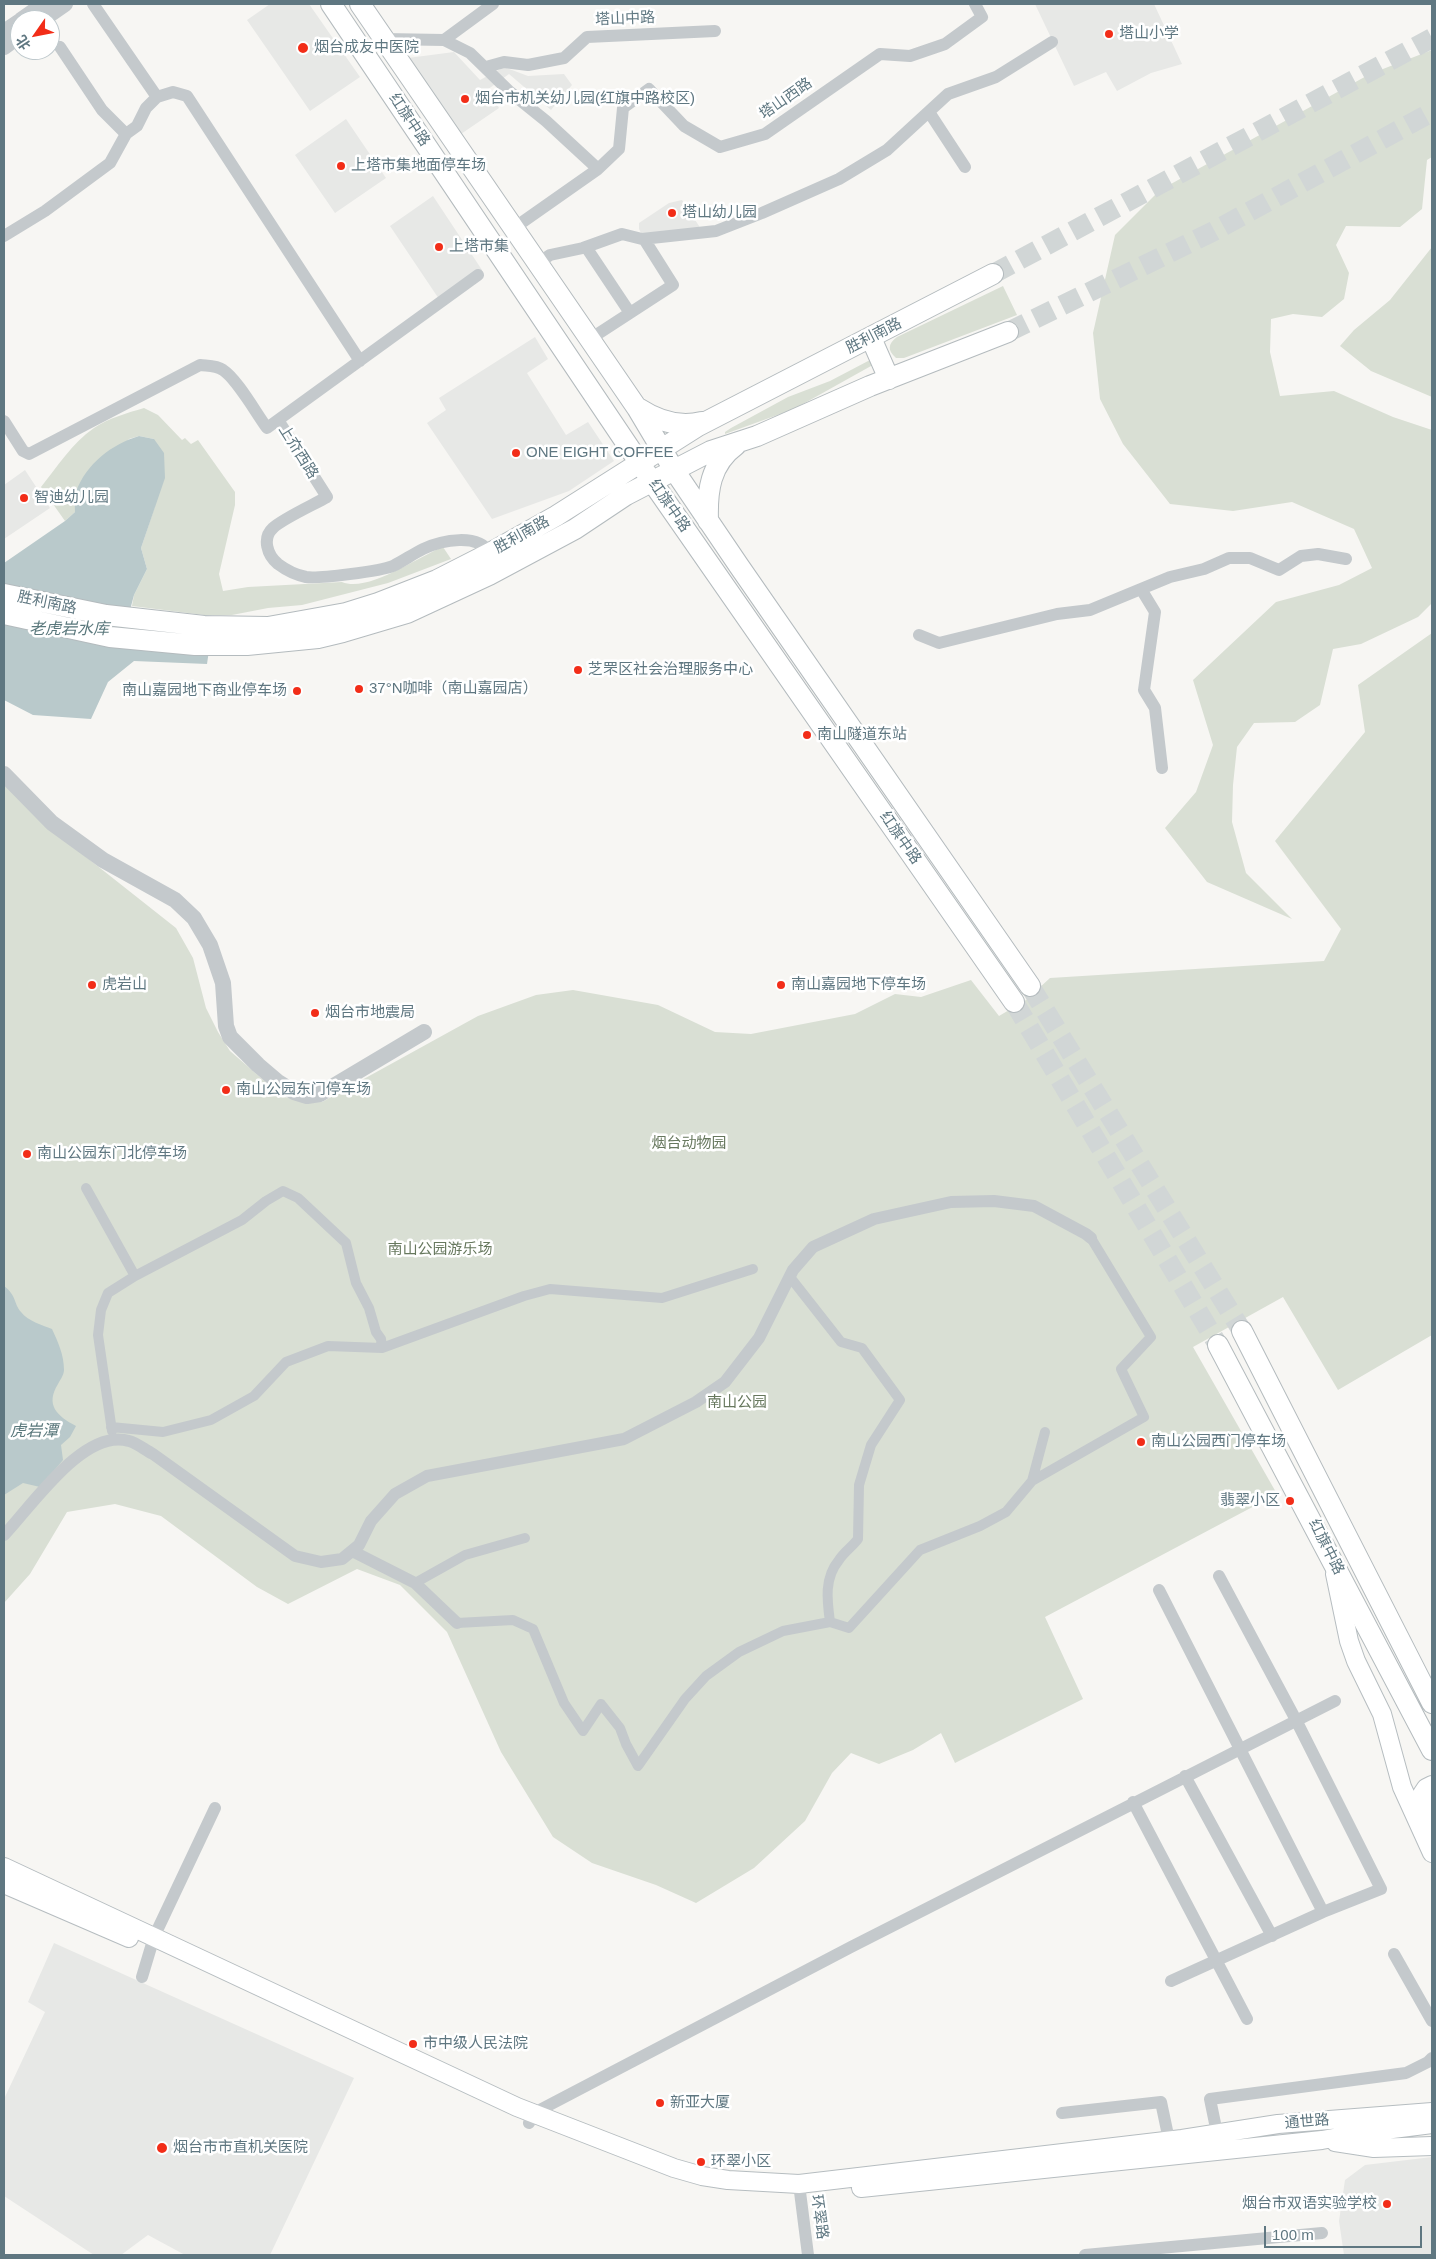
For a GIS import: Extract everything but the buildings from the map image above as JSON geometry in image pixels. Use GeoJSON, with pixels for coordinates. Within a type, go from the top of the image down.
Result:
{"type":"FeatureCollection","features":[{"type":"Feature","properties":{"kind":"main road","name":"红旗中路"},"geometry":{"type":"LineString","coordinates":[[331,4],[653,483],[1014,1002]]}},
{"type":"Feature","properties":{"kind":"main road","name":"红旗中路"},"geometry":{"type":"LineString","coordinates":[[360,4],[637,408],[663,448],[674,470],[708,521],[1030,986]]}},
{"type":"Feature","properties":{"kind":"main road","name":"胜利南路"},"geometry":{"type":"LineString","coordinates":[[4,594],[106,615],[204,626],[268,627],[346,613],[437,580],[490,553],[556,516],[714,418],[993,274]]}},
{"type":"Feature","properties":{"kind":"main road","name":"胜利南路"},"geometry":{"type":"LineString","coordinates":[[4,614],[110,637],[195,645],[247,645],[318,638],[406,613],[445,596],[532,553],[576,529],[626,495],[653,483],[711,451],[742,442],[889,379],[1008,332]]}},
{"type":"Feature","properties":{"kind":"main road"},"geometry":{"type":"LineString","coordinates":[[871,338],[889,379]]}},
{"type":"Feature","properties":{"kind":"main road"},"geometry":{"type":"LineString","coordinates":[[637,408],[655,419],[687,425],[714,418]]}},
{"type":"Feature","properties":{"kind":"main road"},"geometry":{"type":"LineString","coordinates":[[708,521],[708,498],[712,477],[723,457],[742,442]]}},
{"type":"Feature","properties":{"kind":"main road","name":"红旗中路"},"geometry":{"type":"LineString","coordinates":[[1242,1331],[1432,1703]]}},
{"type":"Feature","properties":{"kind":"main road","name":"红旗中路"},"geometry":{"type":"LineString","coordinates":[[1218,1344],[1432,1750]]}},
{"type":"Feature","properties":{"kind":"main road"},"geometry":{"type":"LineString","coordinates":[[1331,1557],[1349,1641],[1356,1661],[1382,1714],[1402,1787],[1432,1853]]}},
{"type":"Feature","properties":{"kind":"main road"},"geometry":{"type":"LineString","coordinates":[[1432,1785],[1426,1788],[1422,1794],[1432,1822]]}},
{"type":"Feature","properties":{"kind":"main road"},"geometry":{"type":"LineString","coordinates":[[4,1867],[153,1942],[532,2118],[702,2176],[799,2189],[1322,2140],[1432,2124]]}},
{"type":"Feature","properties":{"kind":"main road"},"geometry":{"type":"LineString","coordinates":[[4,1884],[153,1942]]}},
{"type":"Feature","properties":{"kind":"main road","name":"通世路"},"geometry":{"type":"LineString","coordinates":[[799,2189],[1278,2124],[1432,2112]]}},
{"type":"Feature","properties":{"kind":"main road"},"geometry":{"type":"LineString","coordinates":[[1322,2140],[1374,2148],[1432,2146]]}},
{"type":"Feature","properties":{"kind":"street"},"geometry":{"type":"LineString","coordinates":[[93,4],[158,97]]}},
{"type":"Feature","properties":{"kind":"street"},"geometry":{"type":"LineString","coordinates":[[444,40],[493,4]]}},
{"type":"Feature","properties":{"kind":"street","name":"塔山西路"},"geometry":{"type":"LineString","coordinates":[[514,228],[598,169],[619,149],[623,108],[649,89],[684,126],[720,147],[765,134],[880,54],[910,56],[945,44],[982,17],[975,4]]}},
{"type":"Feature","properties":{"kind":"street","name":"塔山中路"},"geometry":{"type":"LineString","coordinates":[[486,67],[504,62],[528,65],[564,58],[587,37],[715,31]]}},
{"type":"Feature","properties":{"kind":"street"},"geometry":{"type":"LineString","coordinates":[[384,39],[444,40],[470,53],[510,92],[546,121],[598,169]]}},
{"type":"Feature","properties":{"kind":"street"},"geometry":{"type":"LineString","coordinates":[[538,263],[550,255],[586,247],[622,234],[644,239],[716,231],[839,179],[887,150],[948,94],[996,77],[1052,42]]}},
{"type":"Feature","properties":{"kind":"street"},"geometry":{"type":"LineString","coordinates":[[60,46],[102,110],[126,134]]}},
{"type":"Feature","properties":{"kind":"street"},"geometry":{"type":"LineString","coordinates":[[4,236],[45,211],[110,163],[126,134],[137,126],[146,108],[158,97],[173,92],[186,96],[360,361]]}},
{"type":"Feature","properties":{"kind":"street"},"geometry":{"type":"LineString","coordinates":[[929,112],[965,166]]}},
{"type":"Feature","properties":{"kind":"street"},"geometry":{"type":"LineString","coordinates":[[590,339],[673,285],[644,239]]}},
{"type":"Feature","properties":{"kind":"street"},"geometry":{"type":"LineString","coordinates":[[586,247],[630,313]]}},
{"type":"Feature","properties":{"kind":"street"},"geometry":{"type":"LineString","coordinates":[[278,420],[478,275]]}},
{"type":"Feature","properties":{"kind":"street","name":"上夼西路"},"geometry":{"type":"LineString","coordinates":[[4,421],[23,451],[29,454],[200,365],[214,366],[223,370],[267,428],[278,420],[327,497],[273,528],[268,538],[267,548],[276,563],[290,572],[307,578],[375,571],[393,566],[424,548],[466,540],[480,543],[490,553]]}},
{"type":"Feature","properties":{"kind":"street"},"geometry":{"type":"LineString","coordinates":[[919,635],[939,643],[1057,614],[1090,610],[1170,577],[1204,569],[1229,558],[1250,558],[1279,570],[1301,556],[1318,554],[1346,559]]}},
{"type":"Feature","properties":{"kind":"street"},"geometry":{"type":"LineString","coordinates":[[1141,589],[1155,612],[1144,690],[1155,708],[1162,768]]}},
{"type":"Feature","properties":{"kind":"street"},"geometry":{"type":"LineString","coordinates":[[4,774],[52,823],[103,860],[176,900],[194,918],[210,944],[223,983],[226,1026],[230,1036],[258,1066],[294,1092],[307,1096],[320,1094],[424,1032]]}},
{"type":"Feature","properties":{"kind":"street"},"geometry":{"type":"LineString","coordinates":[[86,1188],[135,1276]]}},
{"type":"Feature","properties":{"kind":"street"},"geometry":{"type":"LineString","coordinates":[[113,1440],[98,1335],[101,1310],[108,1293],[135,1276],[242,1220],[282,1191],[298,1198],[346,1243],[356,1283],[369,1308],[376,1332],[381,1339],[382,1348]]}},
{"type":"Feature","properties":{"kind":"street"},"geometry":{"type":"LineString","coordinates":[[4,1534],[51,1481],[80,1454],[107,1440],[128,1440],[153,1454],[295,1556],[321,1562],[342,1559],[359,1545],[371,1521],[395,1494],[426,1476],[624,1439],[696,1402],[725,1382],[759,1338],[793,1270],[813,1247],[874,1219],[951,1202],[994,1201],[1034,1206],[1086,1234],[1091,1238],[1151,1337],[1121,1369],[1144,1417],[1032,1481],[1006,1512],[980,1526],[920,1550],[849,1628],[830,1622],[783,1631],[739,1652],[706,1676],[686,1699],[638,1766],[620,1728],[601,1704],[583,1731],[564,1703],[533,1629],[513,1620],[457,1623],[415,1583],[352,1551]]}},
{"type":"Feature","properties":{"kind":"street"},"geometry":{"type":"LineString","coordinates":[[111,1427],[163,1432],[211,1420],[254,1396],[286,1362],[328,1346],[382,1348],[524,1296],[550,1289],[662,1298],[753,1268]]}},
{"type":"Feature","properties":{"kind":"street"},"geometry":{"type":"LineString","coordinates":[[790,1277],[841,1342],[862,1348],[900,1400],[871,1445],[859,1485],[860,1533],[858,1539],[839,1560],[829,1577],[827,1596],[830,1622]]}},
{"type":"Feature","properties":{"kind":"street"},"geometry":{"type":"LineString","coordinates":[[1032,1481],[1046,1432]]}},
{"type":"Feature","properties":{"kind":"street"},"geometry":{"type":"LineString","coordinates":[[415,1583],[465,1555],[525,1538]]}},
{"type":"Feature","properties":{"kind":"street"},"geometry":{"type":"LineString","coordinates":[[1172,1981],[1218,1962],[1323,1912],[1381,1889],[1296,1720],[1219,1576]]}},
{"type":"Feature","properties":{"kind":"street"},"geometry":{"type":"LineString","coordinates":[[1158,1590],[1323,1912]]}},
{"type":"Feature","properties":{"kind":"street"},"geometry":{"type":"LineString","coordinates":[[532,2118],[851,1947],[1335,1701]]}},
{"type":"Feature","properties":{"kind":"street"},"geometry":{"type":"LineString","coordinates":[[1185,1776],[1272,1936]]}},
{"type":"Feature","properties":{"kind":"street"},"geometry":{"type":"LineString","coordinates":[[1133,1802],[1247,2019]]}},
{"type":"Feature","properties":{"kind":"street"},"geometry":{"type":"LineString","coordinates":[[142,1977],[153,1942],[215,1808]]}},
{"type":"Feature","properties":{"kind":"street"},"geometry":{"type":"LineString","coordinates":[[1394,1954],[1432,2021]]}},
{"type":"Feature","properties":{"kind":"street"},"geometry":{"type":"LineString","coordinates":[[1217,2133],[1210,2099],[1406,2073],[1432,2058]]}},
{"type":"Feature","properties":{"kind":"street"},"geometry":{"type":"LineString","coordinates":[[1062,2113],[1161,2102],[1176,2139]]}},
{"type":"Feature","properties":{"kind":"street","name":"环翠路"},"geometry":{"type":"LineString","coordinates":[[799,2189],[808,2255]]}},
{"type":"Feature","properties":{"kind":"street"},"geometry":{"type":"LineString","coordinates":[[1085,2255],[1322,2233]]}},
{"type":"Feature","properties":{"kind":"shaded area","name":"烟台成友中医院"},"geometry":{"type":"Polygon","coordinates":[[[270,4],[309,4],[360,77],[310,111],[247,20],[270,4]]]}},
{"type":"Feature","properties":{"kind":"shaded area","name":"塔山小学"},"geometry":{"type":"Polygon","coordinates":[[[1035,4],[1154,4],[1182,64],[1151,73],[1117,91],[1106,72],[1074,86],[1035,4]]]}},
{"type":"Feature","properties":{"kind":"shaded area","name":"烟台市机关幼儿园(红旗中路校区)"},"geometry":{"type":"Polygon","coordinates":[[[454,52],[480,80],[504,67],[528,76],[564,74],[572,85],[551,110],[509,74],[487,90],[499,108],[461,134],[408,58],[454,52]]]}},
{"type":"Feature","properties":{"kind":"shaded area","name":"上塔市集地面停车场"},"geometry":{"type":"Polygon","coordinates":[[[346,119],[386,178],[335,213],[295,155],[346,119]]]}},
{"type":"Feature","properties":{"kind":"shaded area","name":"上塔市集"},"geometry":{"type":"Polygon","coordinates":[[[433,196],[482,270],[439,299],[390,226],[433,196]]]}},
{"type":"Feature","properties":{"kind":"shaded area","name":"塔山幼儿园"},"geometry":{"type":"Polygon","coordinates":[[[682,200],[701,229],[643,237],[639,229],[639,223],[669,203],[682,200]]]}},
{"type":"Feature","properties":{"kind":"shaded area"},"geometry":{"type":"Polygon","coordinates":[[[535,337],[548,359],[527,373],[566,435],[588,422],[614,461],[569,491],[492,519],[427,423],[446,410],[439,398],[535,337]]]}},
{"type":"Feature","properties":{"kind":"shaded area","name":"智迪幼儿园"},"geometry":{"type":"Polygon","coordinates":[[[25,470],[50,508],[4,539],[4,485],[25,470]]]}},
{"type":"Feature","properties":{"kind":"shaded area","name":"烟台市市直机关医院"},"geometry":{"type":"Polygon","coordinates":[[[54,1943],[354,2078],[270,2255],[185,2255],[148,2235],[121,2255],[94,2255],[4,2196],[4,2099],[45,2012],[28,2002],[54,1943]]]}},
{"type":"Feature","properties":{"kind":"shaded area","name":"烟台市双语实验学校"},"geometry":{"type":"Polygon","coordinates":[[[1432,2157],[1432,2255],[1344,2255],[1339,2221],[1345,2180],[1365,2165],[1432,2157]]]}},
{"type":"Feature","properties":{"kind":"green space"},"geometry":{"type":"Polygon","coordinates":[[[1432,50],[1432,157],[1427,160],[1422,209],[1400,227],[1346,226],[1336,245],[1349,273],[1344,299],[1322,317],[1293,314],[1271,319],[1270,352],[1280,396],[1334,391],[1393,417],[1432,430],[1432,603],[1418,617],[1361,644],[1333,649],[1320,705],[1295,722],[1254,723],[1237,747],[1232,822],[1246,873],[1292,919],[1207,882],[1165,828],[1196,792],[1213,745],[1193,680],[1276,602],[1339,585],[1372,568],[1354,529],[1292,502],[1233,511],[1170,504],[1123,444],[1100,399],[1093,333],[1115,235],[1160,190],[1370,74],[1432,50]]]}},
{"type":"Feature","properties":{"kind":"green space"},"geometry":{"type":"Polygon","coordinates":[[[1432,247],[1432,397],[1371,371],[1340,346],[1354,330],[1390,300],[1432,247]]]}},
{"type":"Feature","properties":{"kind":"green space"},"geometry":{"type":"Polygon","coordinates":[[[1003,286],[1017,315],[904,358],[896,358],[891,352],[890,345],[897,337],[1003,286]]]}},
{"type":"Feature","properties":{"kind":"green space"},"geometry":{"type":"Polygon","coordinates":[[[870,360],[873,364],[871,366],[794,409],[725,434],[731,428],[788,397],[830,381],[870,360]]]}},
{"type":"Feature","properties":{"kind":"green space"},"geometry":{"type":"Polygon","coordinates":[[[144,408],[158,415],[182,440],[185,438],[191,444],[198,440],[235,492],[235,505],[219,574],[223,591],[248,587],[342,582],[353,584],[365,583],[443,547],[451,559],[388,583],[302,605],[268,608],[232,615],[204,615],[132,606],[134,595],[147,569],[141,548],[155,506],[154,439],[139,436],[129,439],[76,493],[75,512],[65,521],[41,487],[65,456],[86,434],[106,421],[144,408]]]}},
{"type":"Feature","properties":{"kind":"green space","name":"南山公园"},"geometry":{"type":"Polygon","coordinates":[[[1432,633],[1432,1335],[1338,1390],[1283,1297],[1193,1347],[1277,1494],[1045,1617],[1083,1699],[955,1763],[941,1733],[913,1750],[879,1764],[851,1753],[832,1773],[805,1821],[754,1868],[696,1903],[656,1885],[592,1863],[553,1837],[501,1752],[447,1632],[400,1585],[357,1569],[288,1604],[257,1587],[161,1516],[115,1504],[67,1512],[30,1574],[4,1603],[4,782],[38,819],[176,928],[193,958],[206,1008],[230,1051],[283,1097],[322,1102],[478,1016],[536,995],[573,990],[658,1005],[715,1032],[751,1034],[855,1014],[895,994],[921,997],[971,980],[999,1016],[1026,1000],[1050,978],[1324,961],[1341,929],[1275,841],[1365,732],[1358,685],[1432,633]]]}},
{"type":"Feature","properties":{"kind":"water","name":"老虎岩水库"},"geometry":{"type":"Polygon","coordinates":[[[139,436],[154,439],[164,453],[165,478],[141,548],[147,569],[134,595],[130,610],[214,616],[207,664],[134,661],[108,682],[91,719],[33,715],[4,700],[4,563],[75,512],[76,492],[80,482],[93,464],[119,444],[139,436]]]}},
{"type":"Feature","properties":{"kind":"water","name":"虎岩潭"},"geometry":{"type":"Polygon","coordinates":[[[4,1286],[11,1293],[27,1318],[52,1329],[64,1364],[63,1376],[54,1391],[53,1404],[63,1418],[76,1426],[70,1437],[61,1445],[63,1460],[40,1487],[23,1483],[4,1495],[4,1286]]]}},
{"type":"Feature","properties":{"kind":"tunnel"},"geometry":{"type":"LineString","coordinates":[[993,274],[1432,38]]}},
{"type":"Feature","properties":{"kind":"tunnel"},"geometry":{"type":"LineString","coordinates":[[1008,332],[1214,231],[1432,112]]}},
{"type":"Feature","properties":{"kind":"tunnel"},"geometry":{"type":"LineString","coordinates":[[1030,986],[1242,1331]]}},
{"type":"Feature","properties":{"kind":"tunnel"},"geometry":{"type":"LineString","coordinates":[[1014,1002],[1218,1345]]}},
{"type":"Feature","properties":{"kind":"place","name":"塔山小学"},"geometry":{"type":"Point","coordinates":[1109,34]}},
{"type":"Feature","properties":{"kind":"place","name":"烟台成友中医院"},"geometry":{"type":"Point","coordinates":[303,48]}},
{"type":"Feature","properties":{"kind":"place","name":"烟台市机关幼儿园(红旗中路校区)"},"geometry":{"type":"Point","coordinates":[465,99]}},
{"type":"Feature","properties":{"kind":"place","name":"上塔市集地面停车场"},"geometry":{"type":"Point","coordinates":[341,166]}},
{"type":"Feature","properties":{"kind":"place","name":"塔山幼儿园"},"geometry":{"type":"Point","coordinates":[672,213]}},
{"type":"Feature","properties":{"kind":"place","name":"上塔市集"},"geometry":{"type":"Point","coordinates":[439,247]}},
{"type":"Feature","properties":{"kind":"place","name":"ONE EIGHT COFFEE"},"geometry":{"type":"Point","coordinates":[516,453]}},
{"type":"Feature","properties":{"kind":"place","name":"智迪幼儿园"},"geometry":{"type":"Point","coordinates":[24,498]}},
{"type":"Feature","properties":{"kind":"place","name":"芝罘区社会治理服务中心"},"geometry":{"type":"Point","coordinates":[578,670]}},
{"type":"Feature","properties":{"kind":"place","name":"37°N咖啡（南山嘉园店）"},"geometry":{"type":"Point","coordinates":[359,689]}},
{"type":"Feature","properties":{"kind":"place","name":"南山嘉园地下商业停车场"},"geometry":{"type":"Point","coordinates":[297,691]}},
{"type":"Feature","properties":{"kind":"place","name":"南山隧道东站"},"geometry":{"type":"Point","coordinates":[807,735]}},
{"type":"Feature","properties":{"kind":"place","name":"虎岩山"},"geometry":{"type":"Point","coordinates":[92,985]}},
{"type":"Feature","properties":{"kind":"place","name":"南山嘉园地下停车场"},"geometry":{"type":"Point","coordinates":[781,985]}},
{"type":"Feature","properties":{"kind":"place","name":"烟台市地震局"},"geometry":{"type":"Point","coordinates":[315,1013]}},
{"type":"Feature","properties":{"kind":"place","name":"南山公园东门停车场"},"geometry":{"type":"Point","coordinates":[226,1090]}},
{"type":"Feature","properties":{"kind":"place","name":"南山公园东门北停车场"},"geometry":{"type":"Point","coordinates":[27,1154]}},
{"type":"Feature","properties":{"kind":"place","name":"南山公园西门停车场"},"geometry":{"type":"Point","coordinates":[1141,1442]}},
{"type":"Feature","properties":{"kind":"place","name":"翡翠小区"},"geometry":{"type":"Point","coordinates":[1290,1501]}},
{"type":"Feature","properties":{"kind":"place","name":"市中级人民法院"},"geometry":{"type":"Point","coordinates":[413,2044]}},
{"type":"Feature","properties":{"kind":"place","name":"新亚大厦"},"geometry":{"type":"Point","coordinates":[660,2103]}},
{"type":"Feature","properties":{"kind":"place","name":"烟台市市直机关医院"},"geometry":{"type":"Point","coordinates":[162,2148]}},
{"type":"Feature","properties":{"kind":"place","name":"环翠小区"},"geometry":{"type":"Point","coordinates":[701,2162]}},
{"type":"Feature","properties":{"kind":"place","name":"烟台市双语实验学校"},"geometry":{"type":"Point","coordinates":[1387,2204]}},
{"type":"Feature","properties":{"kind":"park label","name":"烟台动物园"},"geometry":{"type":"Point","coordinates":[689,1144]}},
{"type":"Feature","properties":{"kind":"park label","name":"南山公园游乐场"},"geometry":{"type":"Point","coordinates":[440,1250]}}]}
